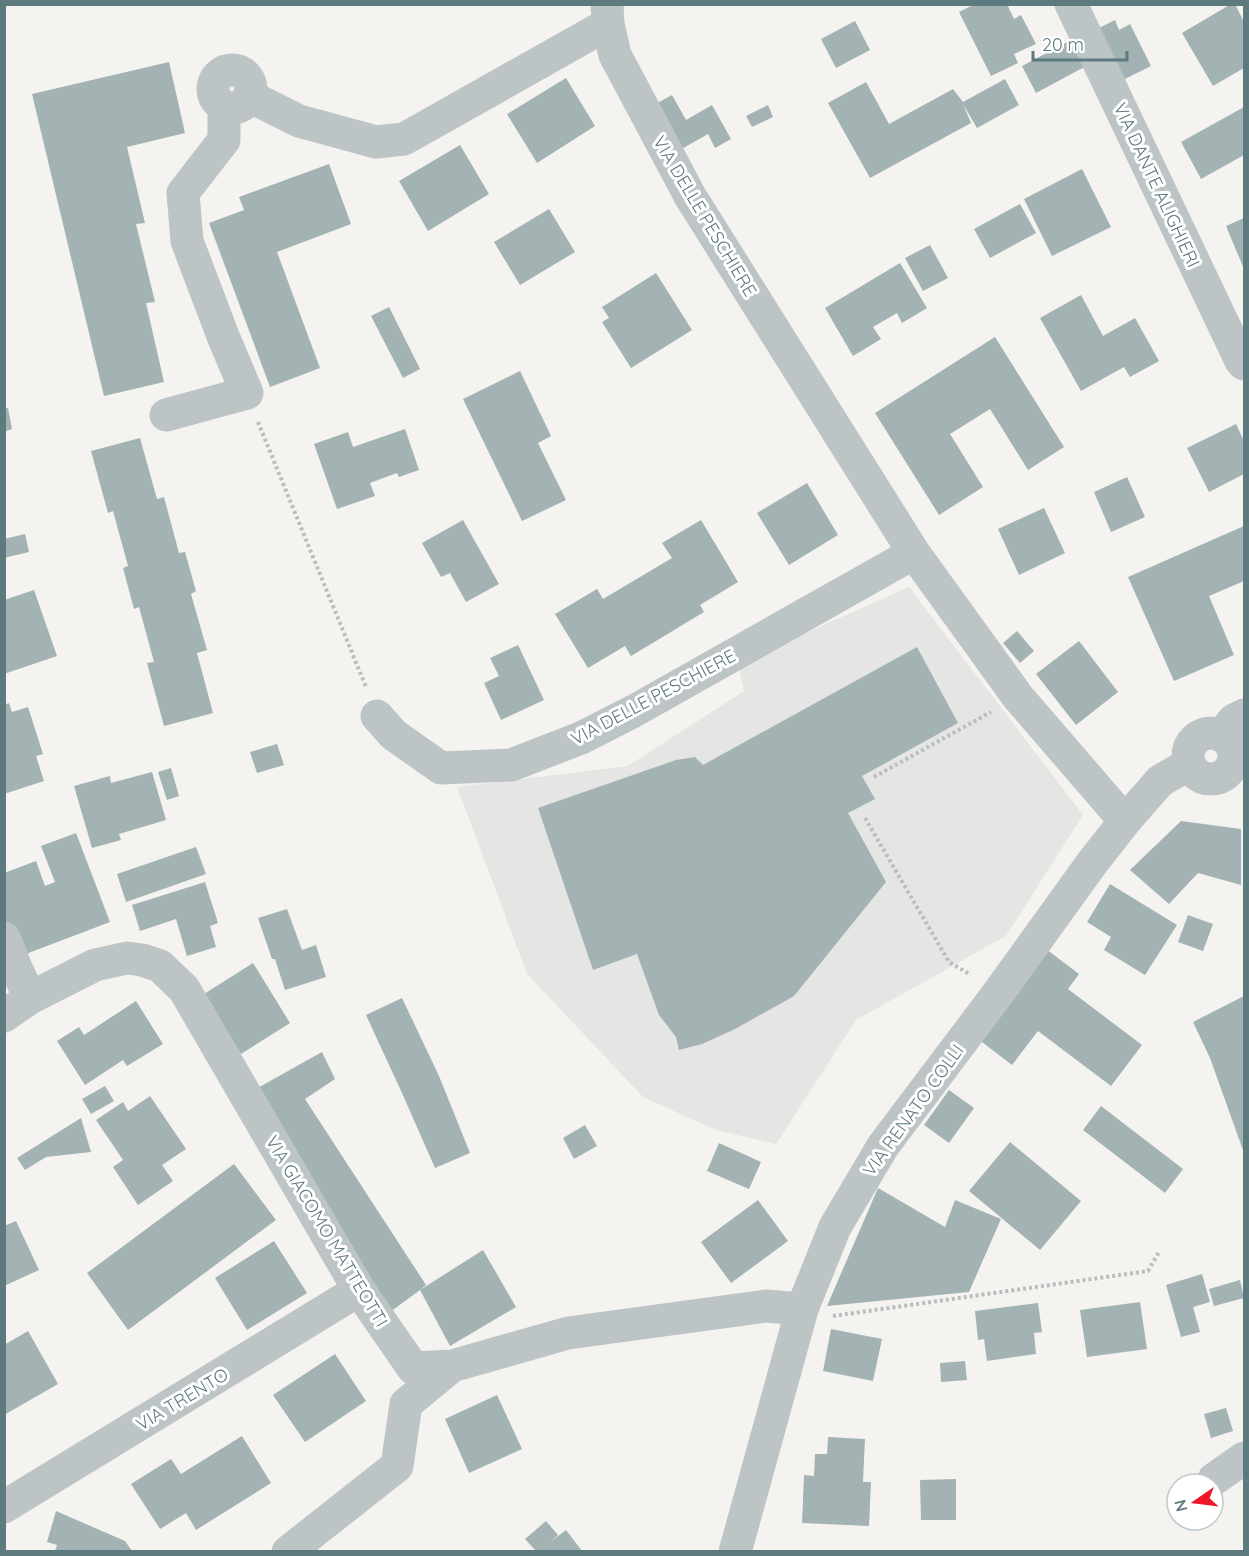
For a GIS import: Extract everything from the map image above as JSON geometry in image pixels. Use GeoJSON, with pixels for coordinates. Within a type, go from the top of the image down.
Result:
{"type":"FeatureCollection","features":[{"type":"Feature","properties":{"kind":"street","name":"VIA DANTE ALIGHIERI"},"geometry":{"type":"LineString","coordinates":[[1071,4],[1235,350],[1245,364]]}},
{"type":"Feature","properties":{"kind":"street","name":"VIA DELLE PESCHIERE"},"geometry":{"type":"LineString","coordinates":[[247,393],[187,241],[183,193],[224,140],[236,101],[298,122],[376,142],[404,139],[607,14],[615,55],[690,196],[914,553],[1018,697],[1125,821]]}},
{"type":"Feature","properties":{"kind":"street"},"geometry":{"type":"LineString","coordinates":[[166,415],[247,393]]}},
{"type":"Feature","properties":{"kind":"street","name":"VIA DELLE PESCHIERE"},"geometry":{"type":"LineString","coordinates":[[377,716],[394,735],[441,768],[511,765],[581,738],[634,711],[914,553]]}},
{"type":"Feature","properties":{"kind":"street"},"geometry":{"type":"LineString","coordinates":[[1233,725],[1227,740],[1233,752],[1232,765],[1236,780],[1203,778],[1192,770],[1189,764],[1189,748],[1199,736],[1233,725]]}},
{"type":"Feature","properties":{"kind":"street","name":"VIA RENATO COLLI"},"geometry":{"type":"LineString","coordinates":[[735,1551],[801,1315],[835,1227],[883,1146],[999,992],[1092,863],[1160,781],[1189,764]]}},
{"type":"Feature","properties":{"kind":"street"},"geometry":{"type":"LineString","coordinates":[[4,938],[16,968],[17,1007]]}},
{"type":"Feature","properties":{"kind":"street","name":"VIA GIACOMO MATTEOTTI"},"geometry":{"type":"LineString","coordinates":[[17,1007],[95,965],[127,958],[159,966],[184,989],[359,1290],[413,1368],[452,1366],[568,1332],[766,1306],[801,1315]]}},
{"type":"Feature","properties":{"kind":"street","name":"VIA TRENTO"},"geometry":{"type":"LineString","coordinates":[[4,1507],[359,1290]]}},
{"type":"Feature","properties":{"kind":"street"},"geometry":{"type":"LineString","coordinates":[[288,1551],[397,1466],[406,1404],[452,1366]]}},
{"type":"Feature","properties":{"kind":"street"},"geometry":{"type":"LineString","coordinates":[[1224,1472],[1245,1458]]}},
{"type":"Feature","properties":{"kind":"path"},"geometry":{"type":"LineString","coordinates":[[247,393],[377,716]]}},
{"type":"Feature","properties":{"kind":"path"},"geometry":{"type":"LineString","coordinates":[[874,777],[1018,697]]}},
{"type":"Feature","properties":{"kind":"path"},"geometry":{"type":"LineString","coordinates":[[865,819],[949,962],[979,980]]}},
{"type":"Feature","properties":{"kind":"path"},"geometry":{"type":"LineString","coordinates":[[801,1315],[1149,1271],[1160,1252]]}},
{"type":"Feature","properties":{"kind":"shaded area"},"geometry":{"type":"Polygon","coordinates":[[[909,587],[1083,815],[1006,936],[856,1020],[776,1144],[716,1130],[643,1097],[527,974],[457,787],[628,766],[744,691],[738,663],[909,587]]]}},
{"type":"Feature","properties":{"kind":"building"},"geometry":{"type":"Polygon","coordinates":[[[975,4],[1007,4],[1014,19],[1021,15],[1036,44],[1014,54],[1018,63],[991,76],[959,12],[975,4]]]}},
{"type":"Feature","properties":{"kind":"building"},"geometry":{"type":"Polygon","coordinates":[[[1231,4],[1235,4],[1244,22],[1244,68],[1213,86],[1182,33],[1231,4]]]}},
{"type":"Feature","properties":{"kind":"building"},"geometry":{"type":"Polygon","coordinates":[[[1115,20],[1119,30],[1130,24],[1151,66],[1121,81],[1095,30],[1115,20]]]}},
{"type":"Feature","properties":{"kind":"building"},"geometry":{"type":"Polygon","coordinates":[[[855,21],[870,50],[836,68],[821,39],[855,21]]]}},
{"type":"Feature","properties":{"kind":"building"},"geometry":{"type":"Polygon","coordinates":[[[1073,39],[1088,65],[1036,93],[1022,66],[1073,39]]]}},
{"type":"Feature","properties":{"kind":"building"},"geometry":{"type":"Polygon","coordinates":[[[169,62],[185,133],[127,147],[145,223],[136,224],[155,302],[146,303],[164,382],[104,396],[32,94],[169,62]]]}},
{"type":"Feature","properties":{"kind":"building"},"geometry":{"type":"Polygon","coordinates":[[[566,78],[595,126],[537,163],[507,114],[566,78]]]}},
{"type":"Feature","properties":{"kind":"building"},"geometry":{"type":"Polygon","coordinates":[[[1005,79],[1019,105],[977,128],[963,104],[971,123],[870,178],[828,103],[866,82],[889,124],[953,89],[963,102],[1005,79]]]}},
{"type":"Feature","properties":{"kind":"building"},"geometry":{"type":"Polygon","coordinates":[[[672,95],[686,120],[712,105],[731,139],[715,148],[708,134],[678,151],[652,106],[672,95]]]}},
{"type":"Feature","properties":{"kind":"building"},"geometry":{"type":"Polygon","coordinates":[[[768,105],[773,117],[752,127],[746,116],[768,105]]]}},
{"type":"Feature","properties":{"kind":"building"},"geometry":{"type":"Polygon","coordinates":[[[1244,107],[1244,155],[1201,179],[1181,142],[1244,107]]]}},
{"type":"Feature","properties":{"kind":"building"},"geometry":{"type":"Polygon","coordinates":[[[460,145],[489,194],[428,231],[399,181],[460,145]]]}},
{"type":"Feature","properties":{"kind":"building"},"geometry":{"type":"Polygon","coordinates":[[[329,164],[351,224],[277,252],[320,368],[270,387],[209,223],[244,210],[239,197],[329,164]]]}},
{"type":"Feature","properties":{"kind":"building"},"geometry":{"type":"Polygon","coordinates":[[[1082,169],[1111,227],[1052,256],[1024,199],[1082,169]]]}},
{"type":"Feature","properties":{"kind":"building"},"geometry":{"type":"Polygon","coordinates":[[[1020,204],[1036,233],[990,258],[974,229],[1020,204]]]}},
{"type":"Feature","properties":{"kind":"building"},"geometry":{"type":"Polygon","coordinates":[[[549,209],[575,252],[520,285],[494,242],[549,209]]]}},
{"type":"Feature","properties":{"kind":"building"},"geometry":{"type":"Polygon","coordinates":[[[1244,218],[1244,269],[1226,226],[1244,218]]]}},
{"type":"Feature","properties":{"kind":"building"},"geometry":{"type":"Polygon","coordinates":[[[930,245],[948,278],[923,291],[905,258],[930,245]]]}},
{"type":"Feature","properties":{"kind":"building"},"geometry":{"type":"Polygon","coordinates":[[[900,263],[927,308],[902,323],[897,313],[873,327],[881,339],[853,356],[825,308],[900,263]]]}},
{"type":"Feature","properties":{"kind":"building"},"geometry":{"type":"Polygon","coordinates":[[[656,273],[692,330],[631,368],[602,322],[609,318],[602,307],[656,273]]]}},
{"type":"Feature","properties":{"kind":"building"},"geometry":{"type":"Polygon","coordinates":[[[1081,295],[1103,336],[1135,318],[1159,361],[1130,377],[1124,367],[1081,391],[1040,318],[1081,295]]]}},
{"type":"Feature","properties":{"kind":"building"},"geometry":{"type":"Polygon","coordinates":[[[389,307],[420,369],[403,378],[371,316],[389,307]]]}},
{"type":"Feature","properties":{"kind":"building"},"geometry":{"type":"Polygon","coordinates":[[[995,337],[1064,447],[1028,470],[990,409],[950,434],[983,487],[939,515],[875,413],[995,337]]]}},
{"type":"Feature","properties":{"kind":"building"},"geometry":{"type":"Polygon","coordinates":[[[520,371],[551,436],[538,443],[566,500],[522,521],[463,399],[520,371]]]}},
{"type":"Feature","properties":{"kind":"building"},"geometry":{"type":"Polygon","coordinates":[[[8,408],[12,429],[4,432],[4,409],[8,408]]]}},
{"type":"Feature","properties":{"kind":"building"},"geometry":{"type":"Polygon","coordinates":[[[1236,424],[1244,441],[1244,474],[1209,492],[1187,448],[1236,424]]]}},
{"type":"Feature","properties":{"kind":"building"},"geometry":{"type":"Polygon","coordinates":[[[405,429],[419,470],[399,477],[397,473],[370,483],[375,496],[337,509],[314,444],[348,432],[353,447],[405,429]]]}},
{"type":"Feature","properties":{"kind":"building"},"geometry":{"type":"Polygon","coordinates":[[[140,438],[157,499],[164,497],[179,553],[185,552],[196,591],[191,594],[207,650],[197,653],[213,713],[164,726],[147,663],[154,662],[139,607],[134,609],[123,568],[128,566],[113,511],[108,513],[91,451],[140,438]]]}},
{"type":"Feature","properties":{"kind":"building"},"geometry":{"type":"Polygon","coordinates":[[[1127,477],[1145,517],[1111,532],[1094,492],[1127,477]]]}},
{"type":"Feature","properties":{"kind":"building"},"geometry":{"type":"Polygon","coordinates":[[[807,483],[838,535],[789,565],[757,513],[807,483]]]}},
{"type":"Feature","properties":{"kind":"building"},"geometry":{"type":"Polygon","coordinates":[[[1044,508],[1065,553],[1019,575],[998,529],[1044,508]]]}},
{"type":"Feature","properties":{"kind":"building"},"geometry":{"type":"Polygon","coordinates":[[[463,520],[499,584],[466,602],[450,573],[441,577],[422,543],[463,520]]]}},
{"type":"Feature","properties":{"kind":"building"},"geometry":{"type":"Polygon","coordinates":[[[701,520],[738,582],[700,605],[704,612],[631,656],[625,646],[588,668],[555,614],[597,589],[603,599],[672,558],[662,543],[701,520]]]}},
{"type":"Feature","properties":{"kind":"building"},"geometry":{"type":"Polygon","coordinates":[[[1244,526],[1244,581],[1209,596],[1234,655],[1174,681],[1128,577],[1244,526]]]}},
{"type":"Feature","properties":{"kind":"building"},"geometry":{"type":"Polygon","coordinates":[[[25,534],[29,552],[4,558],[4,539],[25,534]]]}},
{"type":"Feature","properties":{"kind":"building"},"geometry":{"type":"Polygon","coordinates":[[[34,590],[57,656],[4,674],[4,600],[34,590]]]}},
{"type":"Feature","properties":{"kind":"building"},"geometry":{"type":"Polygon","coordinates":[[[1017,631],[1034,651],[1020,663],[1003,643],[1017,631]]]}},
{"type":"Feature","properties":{"kind":"building"},"geometry":{"type":"Polygon","coordinates":[[[1079,641],[1118,692],[1076,725],[1036,674],[1079,641]]]}},
{"type":"Feature","properties":{"kind":"building"},"geometry":{"type":"Polygon","coordinates":[[[518,645],[544,700],[501,720],[484,683],[499,676],[490,658],[518,645]]]}},
{"type":"Feature","properties":{"kind":"building"},"geometry":{"type":"Polygon","coordinates":[[[917,647],[958,723],[862,776],[875,799],[848,813],[886,882],[794,996],[735,1029],[702,1044],[679,1050],[676,1037],[659,1015],[637,954],[593,970],[538,808],[676,760],[695,757],[703,765],[917,647]]]}},
{"type":"Feature","properties":{"kind":"building"},"geometry":{"type":"Polygon","coordinates":[[[9,703],[12,712],[28,707],[43,754],[36,756],[44,781],[4,794],[4,705],[9,703]]]}},
{"type":"Feature","properties":{"kind":"building"},"geometry":{"type":"Polygon","coordinates":[[[277,744],[284,765],[257,773],[250,752],[277,744]]]}},
{"type":"Feature","properties":{"kind":"building"},"geometry":{"type":"Polygon","coordinates":[[[171,768],[179,796],[167,800],[158,772],[171,768]]]}},
{"type":"Feature","properties":{"kind":"building"},"geometry":{"type":"Polygon","coordinates":[[[152,772],[166,820],[119,834],[121,840],[92,848],[74,786],[110,776],[111,783],[152,772]]]}},
{"type":"Feature","properties":{"kind":"building"},"geometry":{"type":"Polygon","coordinates":[[[1181,821],[1241,829],[1241,885],[1198,873],[1169,904],[1130,870],[1181,821]]]}},
{"type":"Feature","properties":{"kind":"building"},"geometry":{"type":"Polygon","coordinates":[[[76,833],[110,922],[18,957],[4,922],[4,873],[36,861],[45,886],[55,882],[41,846],[76,833]]]}},
{"type":"Feature","properties":{"kind":"building"},"geometry":{"type":"Polygon","coordinates":[[[196,847],[206,874],[126,902],[117,874],[196,847]]]}},
{"type":"Feature","properties":{"kind":"building"},"geometry":{"type":"Polygon","coordinates":[[[205,882],[218,923],[210,926],[216,947],[187,956],[176,919],[140,931],[132,905],[205,882]]]}},
{"type":"Feature","properties":{"kind":"building"},"geometry":{"type":"Polygon","coordinates":[[[1110,884],[1177,925],[1145,975],[1104,950],[1111,937],[1087,922],[1110,884]]]}},
{"type":"Feature","properties":{"kind":"building"},"geometry":{"type":"Polygon","coordinates":[[[287,909],[302,950],[316,945],[326,977],[285,990],[258,918],[287,909]]]}},
{"type":"Feature","properties":{"kind":"building"},"geometry":{"type":"Polygon","coordinates":[[[1188,915],[1213,924],[1203,951],[1178,942],[1188,915]]]}},
{"type":"Feature","properties":{"kind":"building"},"geometry":{"type":"Polygon","coordinates":[[[1046,949],[1079,974],[1068,989],[1142,1045],[1111,1086],[1038,1031],[1012,1065],[978,1039],[1046,949]]]}},
{"type":"Feature","properties":{"kind":"building"},"geometry":{"type":"Polygon","coordinates":[[[253,963],[290,1023],[241,1054],[204,994],[253,963]]]}},
{"type":"Feature","properties":{"kind":"building"},"geometry":{"type":"Polygon","coordinates":[[[1244,996],[1244,1153],[1210,1058],[1193,1022],[1244,996]]]}},
{"type":"Feature","properties":{"kind":"building"},"geometry":{"type":"Polygon","coordinates":[[[402,998],[439,1076],[470,1153],[435,1168],[366,1015],[402,998]]]}},
{"type":"Feature","properties":{"kind":"building"},"geometry":{"type":"Polygon","coordinates":[[[136,1001],[163,1044],[127,1066],[123,1060],[85,1085],[57,1041],[79,1027],[84,1035],[136,1001]]]}},
{"type":"Feature","properties":{"kind":"building"},"geometry":{"type":"Polygon","coordinates":[[[322,1052],[335,1079],[305,1099],[426,1285],[390,1312],[254,1090],[322,1052]]]}},
{"type":"Feature","properties":{"kind":"building"},"geometry":{"type":"Polygon","coordinates":[[[105,1086],[114,1101],[91,1114],[82,1099],[105,1086]]]}},
{"type":"Feature","properties":{"kind":"building"},"geometry":{"type":"Polygon","coordinates":[[[949,1090],[974,1108],[949,1143],[924,1125],[949,1090]]]}},
{"type":"Feature","properties":{"kind":"building"},"geometry":{"type":"Polygon","coordinates":[[[150,1096],[186,1149],[162,1165],[173,1181],[138,1205],[113,1167],[123,1160],[96,1120],[123,1102],[128,1111],[150,1096]]]}},
{"type":"Feature","properties":{"kind":"building"},"geometry":{"type":"Polygon","coordinates":[[[1101,1106],[1183,1169],[1165,1193],[1083,1130],[1101,1106]]]}},
{"type":"Feature","properties":{"kind":"building"},"geometry":{"type":"Polygon","coordinates":[[[81,1118],[91,1152],[46,1157],[25,1170],[17,1158],[81,1118]]]}},
{"type":"Feature","properties":{"kind":"building"},"geometry":{"type":"Polygon","coordinates":[[[585,1125],[597,1146],[574,1159],[563,1138],[585,1125]]]}},
{"type":"Feature","properties":{"kind":"building"},"geometry":{"type":"Polygon","coordinates":[[[1010,1142],[1081,1201],[1040,1250],[969,1191],[1010,1142]]]}},
{"type":"Feature","properties":{"kind":"building"},"geometry":{"type":"Polygon","coordinates":[[[719,1143],[761,1162],[749,1189],[707,1171],[719,1143]]]}},
{"type":"Feature","properties":{"kind":"building"},"geometry":{"type":"Polygon","coordinates":[[[234,1164],[276,1220],[128,1330],[87,1273],[234,1164]]]}},
{"type":"Feature","properties":{"kind":"building"},"geometry":{"type":"Polygon","coordinates":[[[878,1188],[945,1227],[955,1200],[1001,1219],[969,1292],[827,1306],[878,1188]]]}},
{"type":"Feature","properties":{"kind":"building"},"geometry":{"type":"Polygon","coordinates":[[[758,1200],[788,1241],[731,1283],[701,1242],[758,1200]]]}},
{"type":"Feature","properties":{"kind":"building"},"geometry":{"type":"Polygon","coordinates":[[[16,1221],[39,1270],[4,1286],[4,1226],[16,1221]]]}},
{"type":"Feature","properties":{"kind":"building"},"geometry":{"type":"Polygon","coordinates":[[[274,1241],[307,1293],[247,1330],[215,1278],[274,1241]]]}},
{"type":"Feature","properties":{"kind":"building"},"geometry":{"type":"Polygon","coordinates":[[[483,1250],[516,1307],[450,1346],[420,1290],[483,1250]]]}},
{"type":"Feature","properties":{"kind":"building"},"geometry":{"type":"Polygon","coordinates":[[[1202,1274],[1210,1302],[1193,1307],[1200,1332],[1181,1337],[1166,1285],[1202,1274]]]}},
{"type":"Feature","properties":{"kind":"building"},"geometry":{"type":"Polygon","coordinates":[[[1240,1280],[1244,1298],[1214,1306],[1209,1289],[1240,1280]]]}},
{"type":"Feature","properties":{"kind":"building"},"geometry":{"type":"Polygon","coordinates":[[[1140,1302],[1147,1349],[1087,1357],[1080,1310],[1140,1302]]]}},
{"type":"Feature","properties":{"kind":"building"},"geometry":{"type":"Polygon","coordinates":[[[1038,1303],[1042,1332],[1034,1333],[1036,1354],[987,1361],[984,1339],[978,1340],[975,1311],[1038,1303]]]}},
{"type":"Feature","properties":{"kind":"building"},"geometry":{"type":"Polygon","coordinates":[[[831,1329],[882,1339],[873,1381],[823,1371],[831,1329]]]}},
{"type":"Feature","properties":{"kind":"building"},"geometry":{"type":"Polygon","coordinates":[[[28,1331],[58,1384],[4,1415],[4,1345],[28,1331]]]}},
{"type":"Feature","properties":{"kind":"building"},"geometry":{"type":"Polygon","coordinates":[[[335,1354],[366,1401],[305,1442],[273,1395],[335,1354]]]}},
{"type":"Feature","properties":{"kind":"building"},"geometry":{"type":"Polygon","coordinates":[[[965,1361],[967,1380],[941,1382],[940,1363],[965,1361]]]}},
{"type":"Feature","properties":{"kind":"building"},"geometry":{"type":"Polygon","coordinates":[[[497,1395],[522,1449],[469,1473],[445,1419],[497,1395]]]}},
{"type":"Feature","properties":{"kind":"building"},"geometry":{"type":"Polygon","coordinates":[[[1226,1408],[1233,1431],[1211,1438],[1204,1414],[1226,1408]]]}},
{"type":"Feature","properties":{"kind":"building"},"geometry":{"type":"Polygon","coordinates":[[[242,1436],[271,1483],[196,1530],[186,1513],[160,1529],[131,1484],[171,1459],[181,1474],[242,1436]]]}},
{"type":"Feature","properties":{"kind":"building"},"geometry":{"type":"Polygon","coordinates":[[[828,1437],[865,1439],[863,1482],[871,1482],[869,1526],[802,1523],[804,1475],[814,1476],[815,1454],[827,1454],[828,1437]]]}},
{"type":"Feature","properties":{"kind":"building"},"geometry":{"type":"Polygon","coordinates":[[[956,1479],[956,1520],[921,1520],[920,1480],[956,1479]]]}},
{"type":"Feature","properties":{"kind":"building"},"geometry":{"type":"Polygon","coordinates":[[[56,1511],[125,1541],[132,1551],[55,1551],[57,1545],[47,1542],[56,1511]]]}},
{"type":"Feature","properties":{"kind":"building"},"geometry":{"type":"Polygon","coordinates":[[[546,1521],[558,1535],[550,1542],[566,1530],[582,1551],[536,1551],[525,1539],[546,1521]]]}}]}
